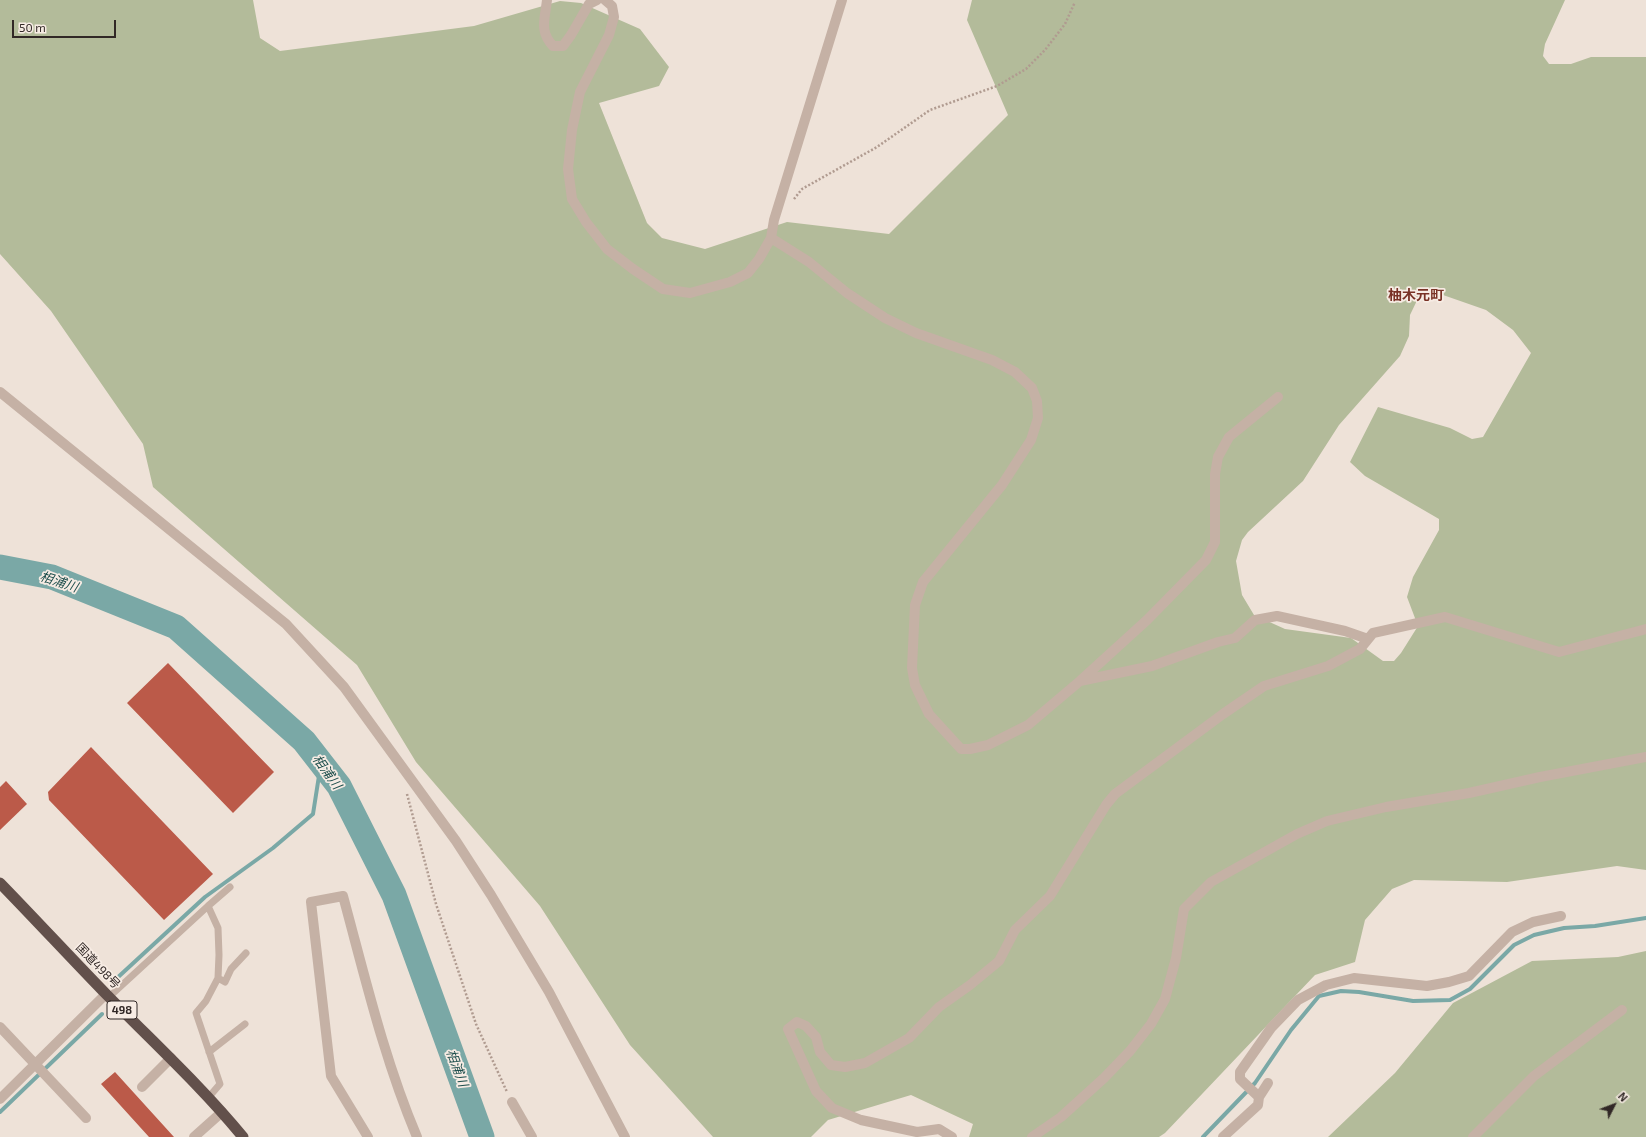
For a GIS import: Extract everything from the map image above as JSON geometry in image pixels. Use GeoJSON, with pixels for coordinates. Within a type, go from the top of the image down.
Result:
{"type":"FeatureCollection","features":[{"type":"Feature","properties":{"kind":"highway","name":"国道498号"},"geometry":{"type":"LineString","coordinates":[[0,883],[107,995],[171,1058],[222,1112],[243,1137]]}},
{"type":"Feature","properties":{"kind":"street"},"geometry":{"type":"LineString","coordinates":[[547,0],[543,29],[546,39],[553,46],[562,46],[571,35],[588,4],[596,0]]}},
{"type":"Feature","properties":{"kind":"street"},"geometry":{"type":"LineString","coordinates":[[605,0],[612,6],[614,17],[610,35],[580,92],[572,130],[568,169],[572,199],[586,222],[607,249],[663,289],[690,293],[730,282],[748,273],[759,259],[771,238],[774,220],[842,0]]}},
{"type":"Feature","properties":{"kind":"street"},"geometry":{"type":"LineString","coordinates":[[771,238],[809,262],[847,293],[885,318],[916,333],[992,360],[1015,372],[1032,388],[1037,402],[1038,418],[1031,440],[1002,485],[923,582],[915,605],[912,668],[915,685],[929,714],[961,749],[970,749],[988,745],[1028,725],[1080,681],[1147,620],[1206,560],[1215,542],[1215,474],[1218,457],[1229,437],[1278,397]]}},
{"type":"Feature","properties":{"kind":"street"},"geometry":{"type":"LineString","coordinates":[[0,392],[286,624],[344,687],[456,841],[491,895],[549,992],[625,1137]]}},
{"type":"Feature","properties":{"kind":"street"},"geometry":{"type":"LineString","coordinates":[[1080,681],[1152,666],[1218,642],[1235,638],[1255,620],[1276,616],[1345,631],[1368,639]]}},
{"type":"Feature","properties":{"kind":"street"},"geometry":{"type":"LineString","coordinates":[[952,1137],[939,1129],[917,1132],[861,1120],[832,1108],[816,1091],[788,1029],[797,1022],[806,1026],[816,1037],[820,1052],[830,1065],[845,1067],[865,1063],[909,1038],[939,1008],[999,961],[1015,930],[1050,896],[1106,805],[1116,794],[1223,714],[1264,686],[1328,666],[1360,649],[1374,633],[1445,617],[1558,652],[1646,629]]}},
{"type":"Feature","properties":{"kind":"street"},"geometry":{"type":"LineString","coordinates":[[1032,1137],[1062,1117],[1104,1078],[1130,1052],[1151,1024],[1165,999],[1176,958],[1184,909],[1211,882],[1297,834],[1328,822],[1386,807],[1469,793],[1540,777],[1646,757]]}},
{"type":"Feature","properties":{"kind":"street"},"geometry":{"type":"LineString","coordinates":[[368,1137],[331,1076],[311,902],[343,896],[385,1049],[402,1103],[417,1137]]}},
{"type":"Feature","properties":{"kind":"street"},"geometry":{"type":"LineString","coordinates":[[1258,1096],[1240,1079],[1240,1072],[1271,1028],[1298,1000],[1326,986],[1354,978],[1427,986],[1449,982],[1469,976],[1512,932],[1533,922],[1561,916]]}},
{"type":"Feature","properties":{"kind":"street"},"geometry":{"type":"LineString","coordinates":[[0,1099],[107,995]]}},
{"type":"Feature","properties":{"kind":"street"},"geometry":{"type":"LineString","coordinates":[[1473,1137],[1534,1076],[1622,1010]]}},
{"type":"Feature","properties":{"kind":"street"},"geometry":{"type":"LineString","coordinates":[[0,1027],[86,1118]]}},
{"type":"Feature","properties":{"kind":"street"},"geometry":{"type":"LineString","coordinates":[[142,1087],[171,1058]]}},
{"type":"Feature","properties":{"kind":"street"},"geometry":{"type":"LineString","coordinates":[[1223,1137],[1258,1105],[1258,1096],[1268,1083]]}},
{"type":"Feature","properties":{"kind":"street"},"geometry":{"type":"LineString","coordinates":[[512,1102],[532,1137]]}},
{"type":"Feature","properties":{"kind":"street"},"geometry":{"type":"LineString","coordinates":[[194,1137],[222,1112]]}},
{"type":"Feature","properties":{"kind":"lane"},"geometry":{"type":"LineString","coordinates":[[107,995],[230,887]]}},
{"type":"Feature","properties":{"kind":"lane"},"geometry":{"type":"LineString","coordinates":[[208,906],[218,928],[220,955],[218,978],[206,1001],[196,1013],[220,1084],[208,1098]]}},
{"type":"Feature","properties":{"kind":"lane"},"geometry":{"type":"LineString","coordinates":[[218,978],[225,982],[231,969],[246,953]]}},
{"type":"Feature","properties":{"kind":"lane"},"geometry":{"type":"LineString","coordinates":[[209,1052],[245,1024]]}},
{"type":"Feature","properties":{"kind":"path"},"geometry":{"type":"LineString","coordinates":[[793,199],[802,189],[878,147],[930,110],[997,86],[1026,69],[1045,50],[1065,24],[1075,2]]}},
{"type":"Feature","properties":{"kind":"path"},"geometry":{"type":"LineString","coordinates":[[406,791],[436,904],[476,1024],[512,1102]]}},
{"type":"Feature","properties":{"kind":"green space"},"geometry":{"type":"Polygon","coordinates":[[[0,0],[253,0],[260,38],[280,51],[474,26],[560,1],[581,3],[640,29],[669,67],[659,86],[599,103],[647,223],[662,238],[705,249],[787,222],[889,234],[1008,115],[967,20],[972,0],[1565,0],[1545,44],[1543,56],[1549,64],[1571,64],[1591,57],[1646,57],[1646,870],[1617,866],[1507,882],[1414,880],[1392,889],[1365,920],[1355,962],[1315,975],[1165,1133],[1159,1137],[969,1137],[973,1124],[911,1095],[828,1120],[811,1137],[713,1137],[630,1045],[540,906],[416,762],[357,665],[153,487],[143,444],[51,311],[0,254],[0,0]],[[1423,288],[1410,315],[1409,336],[1400,356],[1339,425],[1303,481],[1248,532],[1242,540],[1236,561],[1242,595],[1254,615],[1285,629],[1351,638],[1383,661],[1394,661],[1401,653],[1418,626],[1407,597],[1413,577],[1439,530],[1439,519],[1365,476],[1350,462],[1378,407],[1450,428],[1472,439],[1483,437],[1531,353],[1513,330],[1486,310],[1423,288]]]}},
{"type":"Feature","properties":{"kind":"green space"},"geometry":{"type":"Polygon","coordinates":[[[1646,951],[1646,1137],[1328,1137],[1395,1073],[1453,1003],[1532,961],[1618,957],[1646,951]]]}},
{"type":"Feature","properties":{"kind":"building"},"geometry":{"type":"Polygon","coordinates":[[[168,663],[274,772],[233,813],[127,703],[168,663]]]}},
{"type":"Feature","properties":{"kind":"building"},"geometry":{"type":"Polygon","coordinates":[[[91,747],[213,874],[164,920],[49,800],[48,792],[91,747]]]}},
{"type":"Feature","properties":{"kind":"building"},"geometry":{"type":"Polygon","coordinates":[[[6,781],[27,804],[0,830],[0,787],[6,781]]]}},
{"type":"Feature","properties":{"kind":"building"},"geometry":{"type":"Polygon","coordinates":[[[115,1072],[174,1137],[149,1137],[101,1084],[115,1072]]]}},
{"type":"Feature","properties":{"kind":"waterway","name":"相浦川"},"geometry":{"type":"LineString","coordinates":[[0,567],[52,577],[176,627],[304,741],[339,786],[394,895],[482,1137]]}},
{"type":"Feature","properties":{"kind":"waterway"},"geometry":{"type":"LineString","coordinates":[[116,979],[205,897],[273,848],[313,814],[321,763]]}},
{"type":"Feature","properties":{"kind":"waterway"},"geometry":{"type":"LineString","coordinates":[[1203,1137],[1255,1083],[1291,1030],[1319,996],[1341,991],[1359,992],[1413,1001],[1450,1000],[1470,989],[1514,945],[1534,935],[1564,928],[1595,926],[1646,918]]}},
{"type":"Feature","properties":{"kind":"waterway"},"geometry":{"type":"LineString","coordinates":[[0,1112],[102,1014]]}},
{"type":"Feature","properties":{"kind":"district","name":"柚木元町"},"geometry":{"type":"Point","coordinates":[1416,295]}}]}
